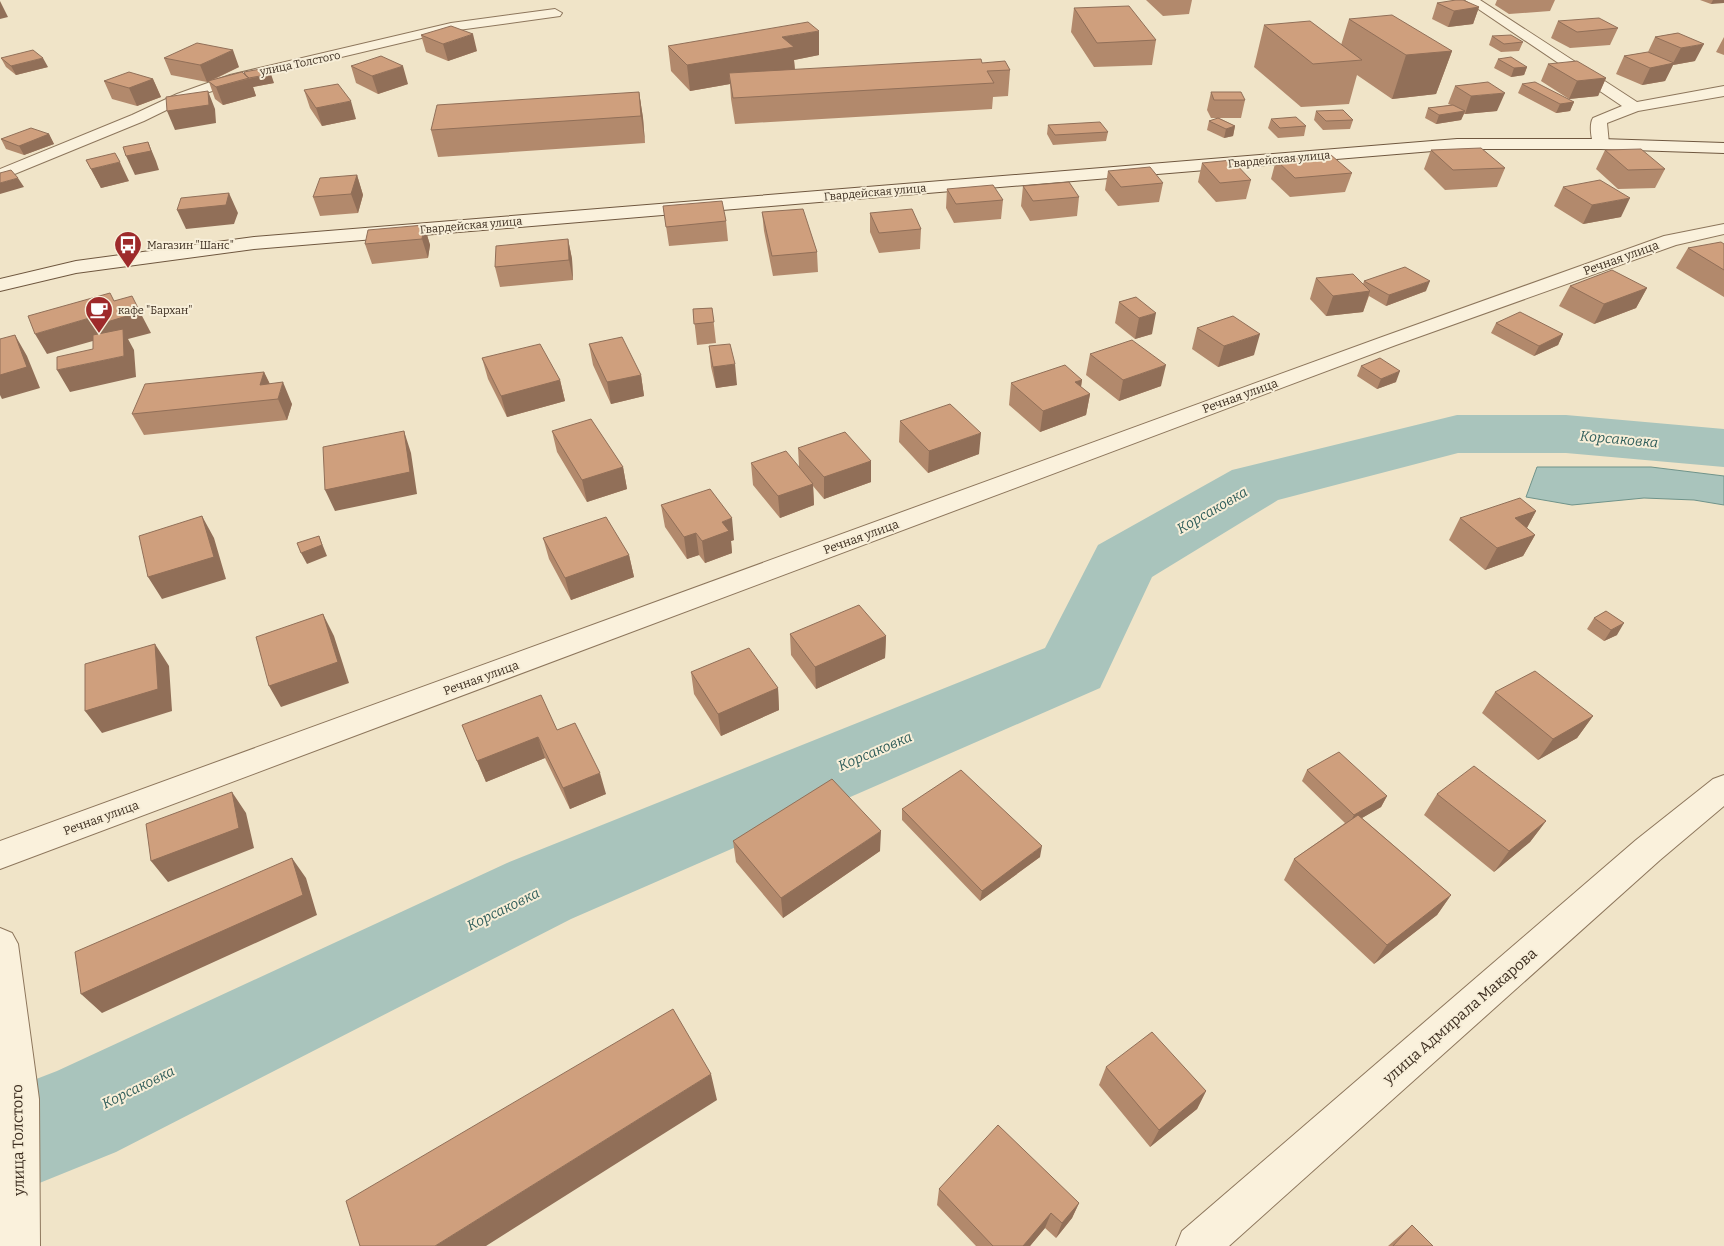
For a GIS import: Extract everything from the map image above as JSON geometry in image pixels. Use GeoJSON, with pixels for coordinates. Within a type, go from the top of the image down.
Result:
{"type":"FeatureCollection","features":[{"type":"Feature","properties":{"kind":"street"},"geometry":{"type":"LineString","coordinates":[[1471,0],[1634,107]]}},
{"type":"Feature","properties":{"kind":"street","name":"улица Толстого"},"geometry":{"type":"LineString","coordinates":[[0,175],[138,118],[182,97],[235,78],[451,27],[555,13]]}},
{"type":"Feature","properties":{"kind":"street"},"geometry":{"type":"LineString","coordinates":[[1601,144],[1599,121],[1634,107],[1724,91]]}},
{"type":"Feature","properties":{"kind":"street","name":"Гвардейская улица"},"geometry":{"type":"LineString","coordinates":[[0,285],[76,267],[254,243],[1457,144],[1601,144],[1724,148]]}},
{"type":"Feature","properties":{"kind":"street","name":"Речная улица"},"geometry":{"type":"LineString","coordinates":[[0,855],[1389,341],[1671,240],[1724,228]]}},
{"type":"Feature","properties":{"kind":"street","name":"улица Адмирала Макарова"},"geometry":{"type":"LineString","coordinates":[[1197,1246],[1640,856],[1724,788]]}},
{"type":"Feature","properties":{"kind":"street","name":"улица Толстого"},"geometry":{"type":"LineString","coordinates":[[0,944],[20,1099],[19,1246]]}},
{"type":"Feature","properties":{"kind":"water"},"geometry":{"type":"Polygon","coordinates":[[[1537,467],[1651,467],[1724,476],[1724,505],[1694,500],[1644,498],[1572,505],[1526,497],[1537,467]]]}},
{"type":"Feature","properties":{"kind":"building"},"geometry":{"type":"Polygon","coordinates":[[[1463,0],[1479,7],[1454,11],[1437,3],[1463,0]]]}},
{"type":"Feature","properties":{"kind":"building"},"geometry":{"type":"Polygon","coordinates":[[[1129,6],[1156,40],[1097,43],[1074,8],[1129,6]]]}},
{"type":"Feature","properties":{"kind":"building"},"geometry":{"type":"Polygon","coordinates":[[[1392,15],[1452,51],[1406,55],[1349,19],[1392,15]]]}},
{"type":"Feature","properties":{"kind":"building"},"geometry":{"type":"Polygon","coordinates":[[[1599,18],[1618,28],[1577,32],[1558,21],[1599,18]]]}},
{"type":"Feature","properties":{"kind":"building"},"geometry":{"type":"Polygon","coordinates":[[[1310,21],[1362,60],[1313,64],[1264,25],[1310,21]]]}},
{"type":"Feature","properties":{"kind":"building"},"geometry":{"type":"Polygon","coordinates":[[[808,22],[819,31],[782,37],[794,47],[687,65],[668,46],[808,22]]]}},
{"type":"Feature","properties":{"kind":"building"},"geometry":{"type":"Polygon","coordinates":[[[451,26],[473,34],[443,44],[421,35],[451,26]]]}},
{"type":"Feature","properties":{"kind":"building"},"geometry":{"type":"Polygon","coordinates":[[[1678,33],[1704,44],[1681,48],[1655,37],[1678,33]]]}},
{"type":"Feature","properties":{"kind":"building"},"geometry":{"type":"Polygon","coordinates":[[[1511,35],[1523,42],[1504,44],[1492,36],[1511,35]]]}},
{"type":"Feature","properties":{"kind":"building"},"geometry":{"type":"Polygon","coordinates":[[[197,43],[233,50],[200,65],[164,58],[197,43]]]}},
{"type":"Feature","properties":{"kind":"building"},"geometry":{"type":"Polygon","coordinates":[[[33,50],[43,58],[11,66],[1,58],[33,50]]]}},
{"type":"Feature","properties":{"kind":"building"},"geometry":{"type":"Polygon","coordinates":[[[1648,52],[1674,63],[1650,68],[1624,56],[1648,52]]]}},
{"type":"Feature","properties":{"kind":"building"},"geometry":{"type":"Polygon","coordinates":[[[381,56],[403,66],[372,76],[351,66],[381,56]]]}},
{"type":"Feature","properties":{"kind":"building"},"geometry":{"type":"Polygon","coordinates":[[[1511,57],[1527,67],[1514,68],[1498,59],[1511,57]]]}},
{"type":"Feature","properties":{"kind":"building"},"geometry":{"type":"Polygon","coordinates":[[[981,59],[982,63],[1005,61],[1010,70],[987,71],[994,83],[733,98],[729,73],[981,59]]]}},
{"type":"Feature","properties":{"kind":"building"},"geometry":{"type":"Polygon","coordinates":[[[1577,61],[1606,78],[1577,81],[1548,64],[1577,61]]]}},
{"type":"Feature","properties":{"kind":"building"},"geometry":{"type":"Polygon","coordinates":[[[266,68],[271,74],[249,78],[244,72],[266,68]]]}},
{"type":"Feature","properties":{"kind":"building"},"geometry":{"type":"Polygon","coordinates":[[[129,72],[153,79],[129,88],[104,81],[129,72]]]}},
{"type":"Feature","properties":{"kind":"building"},"geometry":{"type":"Polygon","coordinates":[[[242,72],[249,78],[216,87],[208,81],[242,72]]]}},
{"type":"Feature","properties":{"kind":"building"},"geometry":{"type":"Polygon","coordinates":[[[1488,82],[1505,93],[1471,96],[1455,86],[1488,82]]]}},
{"type":"Feature","properties":{"kind":"building"},"geometry":{"type":"Polygon","coordinates":[[[1535,82],[1574,102],[1560,104],[1522,84],[1535,82]]]}},
{"type":"Feature","properties":{"kind":"building"},"geometry":{"type":"Polygon","coordinates":[[[338,84],[351,101],[316,108],[304,90],[338,84]]]}},
{"type":"Feature","properties":{"kind":"building"},"geometry":{"type":"Polygon","coordinates":[[[208,91],[209,105],[167,111],[166,97],[208,91]]]}},
{"type":"Feature","properties":{"kind":"building"},"geometry":{"type":"Polygon","coordinates":[[[639,92],[641,116],[431,130],[437,105],[639,92]]]}},
{"type":"Feature","properties":{"kind":"building"},"geometry":{"type":"Polygon","coordinates":[[[1211,92],[1241,92],[1245,100],[1214,100],[1211,92]]]}},
{"type":"Feature","properties":{"kind":"building"},"geometry":{"type":"Polygon","coordinates":[[[1453,105],[1465,111],[1439,115],[1428,108],[1453,105]]]}},
{"type":"Feature","properties":{"kind":"building"},"geometry":{"type":"Polygon","coordinates":[[[1343,110],[1353,120],[1326,121],[1316,111],[1343,110]]]}},
{"type":"Feature","properties":{"kind":"building"},"geometry":{"type":"Polygon","coordinates":[[[1296,117],[1306,126],[1280,128],[1271,119],[1296,117]]]}},
{"type":"Feature","properties":{"kind":"building"},"geometry":{"type":"Polygon","coordinates":[[[1218,118],[1235,126],[1226,129],[1209,121],[1218,118]]]}},
{"type":"Feature","properties":{"kind":"building"},"geometry":{"type":"Polygon","coordinates":[[[1100,122],[1108,132],[1055,135],[1048,125],[1100,122]]]}},
{"type":"Feature","properties":{"kind":"building"},"geometry":{"type":"Polygon","coordinates":[[[31,128],[49,134],[19,146],[1,139],[31,128]]]}},
{"type":"Feature","properties":{"kind":"building"},"geometry":{"type":"Polygon","coordinates":[[[148,142],[151,151],[126,156],[123,147],[148,142]]]}},
{"type":"Feature","properties":{"kind":"building"},"geometry":{"type":"Polygon","coordinates":[[[1481,148],[1505,168],[1453,170],[1431,150],[1481,148]]]}},
{"type":"Feature","properties":{"kind":"building"},"geometry":{"type":"Polygon","coordinates":[[[1641,149],[1665,169],[1628,170],[1605,150],[1641,149]]]}},
{"type":"Feature","properties":{"kind":"building"},"geometry":{"type":"Polygon","coordinates":[[[115,153],[120,162],[91,169],[86,160],[115,153]]]}},
{"type":"Feature","properties":{"kind":"building"},"geometry":{"type":"Polygon","coordinates":[[[1331,155],[1352,173],[1295,178],[1276,160],[1331,155]]]}},
{"type":"Feature","properties":{"kind":"building"},"geometry":{"type":"Polygon","coordinates":[[[1232,160],[1251,180],[1220,183],[1202,163],[1232,160]]]}},
{"type":"Feature","properties":{"kind":"building"},"geometry":{"type":"Polygon","coordinates":[[[1150,167],[1163,183],[1121,187],[1108,171],[1150,167]]]}},
{"type":"Feature","properties":{"kind":"building"},"geometry":{"type":"Polygon","coordinates":[[[11,170],[18,178],[0,183],[0,173],[11,170]]]}},
{"type":"Feature","properties":{"kind":"building"},"geometry":{"type":"Polygon","coordinates":[[[357,175],[351,194],[313,197],[320,178],[357,175]]]}},
{"type":"Feature","properties":{"kind":"building"},"geometry":{"type":"Polygon","coordinates":[[[1600,180],[1630,198],[1592,205],[1563,187],[1600,180]]]}},
{"type":"Feature","properties":{"kind":"building"},"geometry":{"type":"Polygon","coordinates":[[[1069,182],[1079,197],[1033,201],[1023,186],[1069,182]]]}},
{"type":"Feature","properties":{"kind":"building"},"geometry":{"type":"Polygon","coordinates":[[[993,185],[1003,200],[956,204],[947,189],[993,185]]]}},
{"type":"Feature","properties":{"kind":"building"},"geometry":{"type":"Polygon","coordinates":[[[229,193],[226,205],[177,210],[181,198],[229,193]]]}},
{"type":"Feature","properties":{"kind":"building"},"geometry":{"type":"Polygon","coordinates":[[[722,201],[726,221],[666,227],[663,206],[722,201]]]}},
{"type":"Feature","properties":{"kind":"building"},"geometry":{"type":"Polygon","coordinates":[[[803,209],[817,252],[772,256],[762,212],[803,209]]]}},
{"type":"Feature","properties":{"kind":"building"},"geometry":{"type":"Polygon","coordinates":[[[912,209],[921,229],[879,233],[870,213],[912,209]]]}},
{"type":"Feature","properties":{"kind":"building"},"geometry":{"type":"Polygon","coordinates":[[[424,225],[422,239],[365,244],[368,230],[424,225]]]}},
{"type":"Feature","properties":{"kind":"building"},"geometry":{"type":"Polygon","coordinates":[[[568,239],[569,260],[495,267],[496,246],[568,239]]]}},
{"type":"Feature","properties":{"kind":"building"},"geometry":{"type":"Polygon","coordinates":[[[1721,242],[1724,244],[1724,270],[1688,248],[1721,242]]]}},
{"type":"Feature","properties":{"kind":"building"},"geometry":{"type":"Polygon","coordinates":[[[1405,267],[1430,281],[1389,295],[1364,281],[1405,267]]]}},
{"type":"Feature","properties":{"kind":"building"},"geometry":{"type":"Polygon","coordinates":[[[1612,270],[1647,288],[1604,304],[1570,286],[1612,270]]]}},
{"type":"Feature","properties":{"kind":"building"},"geometry":{"type":"Polygon","coordinates":[[[1353,274],[1370,291],[1333,296],[1316,278],[1353,274]]]}},
{"type":"Feature","properties":{"kind":"building"},"geometry":{"type":"Polygon","coordinates":[[[110,293],[114,301],[132,296],[140,312],[107,322],[103,314],[35,334],[28,316],[110,293]]]}},
{"type":"Feature","properties":{"kind":"building"},"geometry":{"type":"Polygon","coordinates":[[[1136,297],[1156,313],[1139,318],[1119,302],[1136,297]]]}},
{"type":"Feature","properties":{"kind":"building"},"geometry":{"type":"Polygon","coordinates":[[[712,308],[714,322],[694,324],[693,309],[712,308]]]}},
{"type":"Feature","properties":{"kind":"building"},"geometry":{"type":"Polygon","coordinates":[[[1520,312],[1563,334],[1539,346],[1496,323],[1520,312]]]}},
{"type":"Feature","properties":{"kind":"building"},"geometry":{"type":"Polygon","coordinates":[[[1233,316],[1260,334],[1224,346],[1197,328],[1233,316]]]}},
{"type":"Feature","properties":{"kind":"building"},"geometry":{"type":"Polygon","coordinates":[[[123,329],[124,356],[57,370],[57,357],[93,349],[93,335],[123,329]]]}},
{"type":"Feature","properties":{"kind":"building"},"geometry":{"type":"Polygon","coordinates":[[[15,335],[27,367],[0,375],[0,339],[15,335]]]}},
{"type":"Feature","properties":{"kind":"building"},"geometry":{"type":"Polygon","coordinates":[[[622,337],[641,375],[607,382],[589,344],[622,337]]]}},
{"type":"Feature","properties":{"kind":"building"},"geometry":{"type":"Polygon","coordinates":[[[1132,340],[1166,365],[1123,380],[1090,354],[1132,340]]]}},
{"type":"Feature","properties":{"kind":"building"},"geometry":{"type":"Polygon","coordinates":[[[540,344],[560,380],[501,396],[482,358],[540,344]]]}},
{"type":"Feature","properties":{"kind":"building"},"geometry":{"type":"Polygon","coordinates":[[[730,344],[735,364],[713,367],[709,346],[730,344]]]}},
{"type":"Feature","properties":{"kind":"building"},"geometry":{"type":"Polygon","coordinates":[[[1380,358],[1400,371],[1381,379],[1361,366],[1380,358]]]}},
{"type":"Feature","properties":{"kind":"building"},"geometry":{"type":"Polygon","coordinates":[[[1065,365],[1082,380],[1075,382],[1090,394],[1043,411],[1011,383],[1065,365]]]}},
{"type":"Feature","properties":{"kind":"building"},"geometry":{"type":"Polygon","coordinates":[[[264,372],[260,385],[283,382],[278,399],[132,414],[145,384],[264,372]]]}},
{"type":"Feature","properties":{"kind":"building"},"geometry":{"type":"Polygon","coordinates":[[[950,404],[981,433],[929,451],[900,421],[950,404]]]}},
{"type":"Feature","properties":{"kind":"building"},"geometry":{"type":"Polygon","coordinates":[[[591,419],[623,467],[582,480],[552,431],[591,419]]]}},
{"type":"Feature","properties":{"kind":"building"},"geometry":{"type":"Polygon","coordinates":[[[404,431],[410,472],[325,490],[323,447],[404,431]]]}},
{"type":"Feature","properties":{"kind":"building"},"geometry":{"type":"Polygon","coordinates":[[[845,432],[871,461],[824,477],[798,448],[845,432]]]}},
{"type":"Feature","properties":{"kind":"building"},"geometry":{"type":"Polygon","coordinates":[[[786,451],[813,484],[778,496],[751,463],[786,451]]]}},
{"type":"Feature","properties":{"kind":"building"},"geometry":{"type":"Polygon","coordinates":[[[710,489],[732,518],[722,522],[729,531],[702,541],[696,533],[684,537],[661,505],[710,489]]]}},
{"type":"Feature","properties":{"kind":"building"},"geometry":{"type":"Polygon","coordinates":[[[1520,498],[1536,511],[1515,518],[1535,535],[1497,548],[1460,518],[1520,498]]]}},
{"type":"Feature","properties":{"kind":"building"},"geometry":{"type":"Polygon","coordinates":[[[202,516],[214,557],[148,577],[139,536],[202,516]]]}},
{"type":"Feature","properties":{"kind":"building"},"geometry":{"type":"Polygon","coordinates":[[[606,517],[629,555],[565,578],[543,538],[606,517]]]}},
{"type":"Feature","properties":{"kind":"building"},"geometry":{"type":"Polygon","coordinates":[[[319,536],[322,545],[301,553],[297,543],[319,536]]]}},
{"type":"Feature","properties":{"kind":"building"},"geometry":{"type":"Polygon","coordinates":[[[859,605],[886,636],[815,667],[790,634],[859,605]]]}},
{"type":"Feature","properties":{"kind":"building"},"geometry":{"type":"Polygon","coordinates":[[[1606,611],[1624,623],[1611,630],[1594,618],[1606,611]]]}},
{"type":"Feature","properties":{"kind":"building"},"geometry":{"type":"Polygon","coordinates":[[[323,614],[338,662],[269,686],[256,637],[323,614]]]}},
{"type":"Feature","properties":{"kind":"building"},"geometry":{"type":"Polygon","coordinates":[[[155,644],[158,689],[85,711],[85,664],[155,644]]]}},
{"type":"Feature","properties":{"kind":"building"},"geometry":{"type":"Polygon","coordinates":[[[749,648],[778,688],[718,714],[691,672],[749,648]]]}},
{"type":"Feature","properties":{"kind":"building"},"geometry":{"type":"Polygon","coordinates":[[[1535,671],[1593,716],[1553,739],[1495,692],[1535,671]]]}},
{"type":"Feature","properties":{"kind":"building"},"geometry":{"type":"Polygon","coordinates":[[[541,695],[557,730],[575,723],[600,773],[563,788],[538,737],[477,761],[462,725],[541,695]]]}},
{"type":"Feature","properties":{"kind":"building"},"geometry":{"type":"Polygon","coordinates":[[[1339,752],[1387,796],[1354,815],[1307,770],[1339,752]]]}},
{"type":"Feature","properties":{"kind":"building"},"geometry":{"type":"Polygon","coordinates":[[[1474,766],[1546,821],[1509,851],[1437,794],[1474,766]]]}},
{"type":"Feature","properties":{"kind":"building"},"geometry":{"type":"Polygon","coordinates":[[[961,770],[1042,846],[982,891],[902,809],[961,770]]]}},
{"type":"Feature","properties":{"kind":"building"},"geometry":{"type":"Polygon","coordinates":[[[832,779],[881,831],[781,898],[733,841],[832,779]]]}},
{"type":"Feature","properties":{"kind":"building"},"geometry":{"type":"Polygon","coordinates":[[[232,792],[239,828],[151,861],[146,824],[232,792]]]}},
{"type":"Feature","properties":{"kind":"building"},"geometry":{"type":"Polygon","coordinates":[[[1358,815],[1451,895],[1387,945],[1294,859],[1358,815]]]}},
{"type":"Feature","properties":{"kind":"building"},"geometry":{"type":"Polygon","coordinates":[[[292,858],[303,895],[81,994],[75,952],[292,858]]]}},
{"type":"Feature","properties":{"kind":"building"},"geometry":{"type":"Polygon","coordinates":[[[673,1009],[711,1074],[435,1246],[360,1246],[346,1201],[673,1009]]]}},
{"type":"Feature","properties":{"kind":"building"},"geometry":{"type":"Polygon","coordinates":[[[1152,1032],[1206,1091],[1159,1130],[1106,1067],[1152,1032]]]}},
{"type":"Feature","properties":{"kind":"building"},"geometry":{"type":"Polygon","coordinates":[[[998,1125],[1079,1203],[1062,1223],[1051,1213],[1023,1246],[993,1246],[939,1189],[998,1125]]]}},
{"type":"Feature","properties":{"kind":"building"},"geometry":{"type":"Polygon","coordinates":[[[1412,1225],[1433,1246],[1393,1246],[1412,1225]]]}},
{"type":"Feature","properties":{"kind":"waterway","name":"Корсаковка"},"geometry":{"type":"LineString","coordinates":[[0,1146],[79,1115],[539,891],[1073,668],[1123,562],[1255,485],[1457,434],[1566,434],[1724,448]]}},
{"type":"Feature","properties":{"kind":"place","name":"Магазин \"Шанс\""},"geometry":{"type":"Point","coordinates":[128,269]}},
{"type":"Feature","properties":{"kind":"place","name":"кафе \"Бархан\""},"geometry":{"type":"Point","coordinates":[99,334]}}]}
